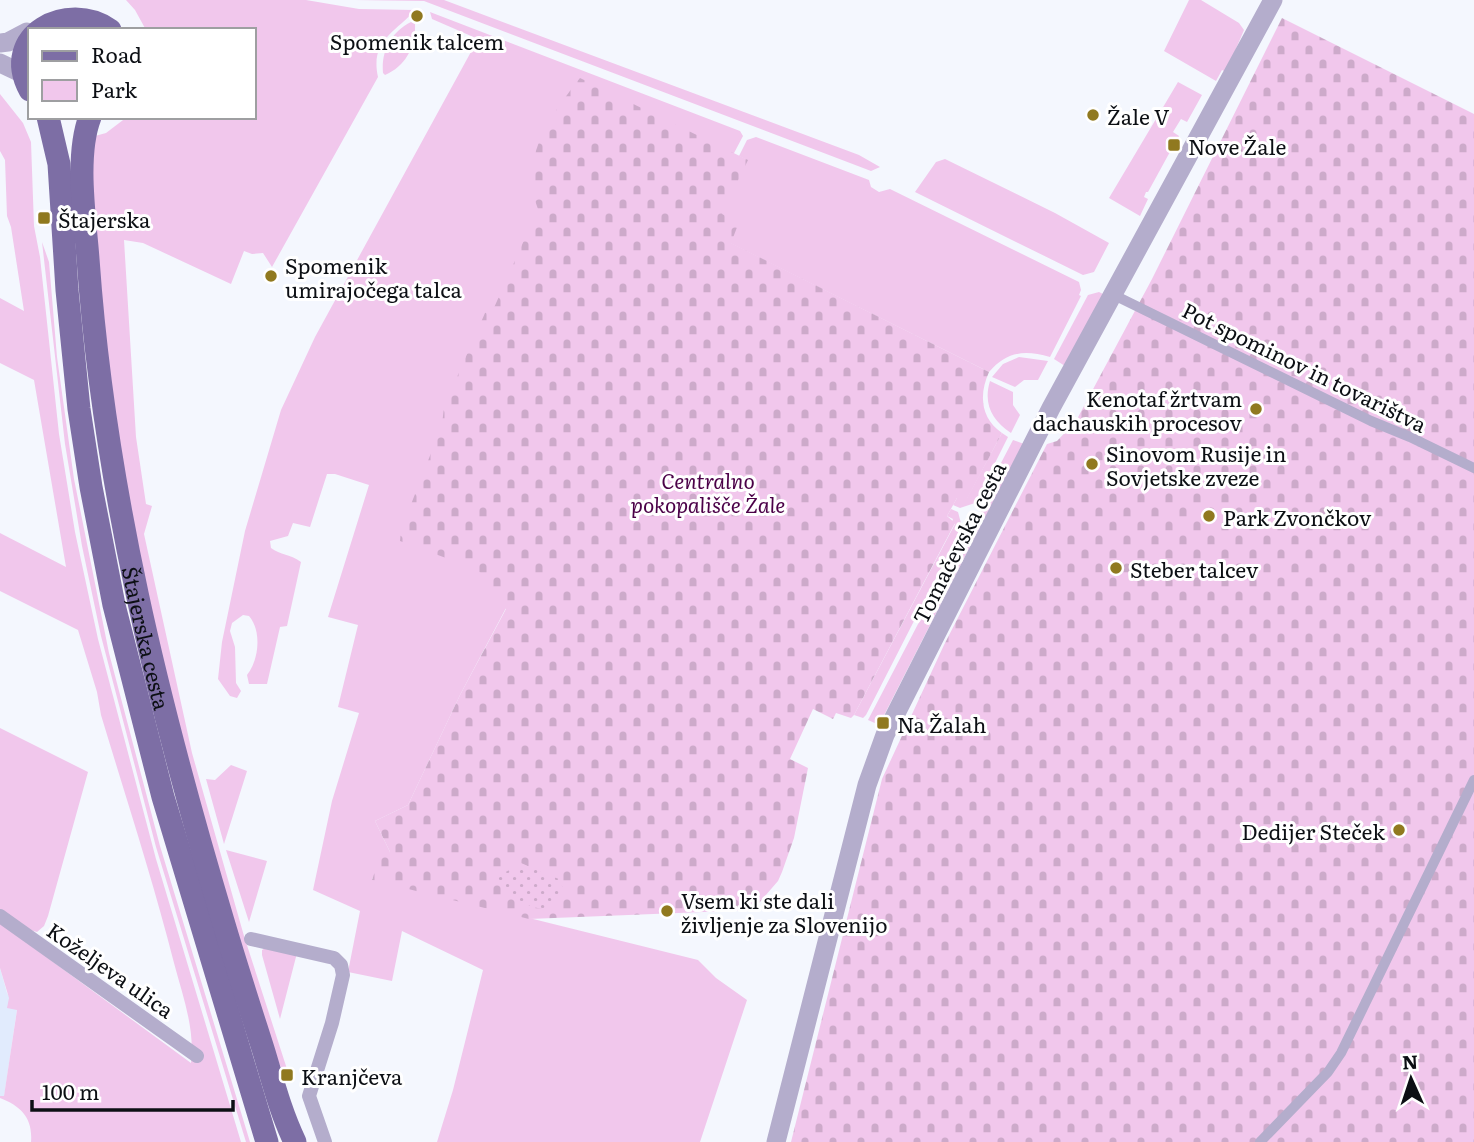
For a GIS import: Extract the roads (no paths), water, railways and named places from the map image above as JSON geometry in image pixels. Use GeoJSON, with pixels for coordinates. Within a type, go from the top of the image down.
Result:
{"type":"FeatureCollection","features":[{"type":"Feature","properties":{"kind":"main road"},"geometry":{"type":"LineString","coordinates":[[92,0],[106,26]]}},
{"type":"Feature","properties":{"kind":"main road"},"geometry":{"type":"LineString","coordinates":[[31,28],[49,7],[89,13],[106,26]]}},
{"type":"Feature","properties":{"kind":"main road"},"geometry":{"type":"LineString","coordinates":[[25,82],[20,51],[27,32]]}},
{"type":"Feature","properties":{"kind":"main road","name":"Štajerska cesta"},"geometry":{"type":"LineString","coordinates":[[48,119],[59,164],[67,290],[79,409],[109,579],[132,682],[163,797],[267,1142]]}},
{"type":"Feature","properties":{"kind":"main road","name":"Štajerska cesta"},"geometry":{"type":"LineString","coordinates":[[90,119],[83,169],[90,288],[105,420],[131,571],[151,662],[188,803],[269,1071],[295,1142]]}},
{"type":"Feature","properties":{"kind":"street","name":"Tomačevska cesta"},"geometry":{"type":"LineString","coordinates":[[776,1142],[867,785],[886,735],[1058,396],[1273,0]]}},
{"type":"Feature","properties":{"kind":"street"},"geometry":{"type":"LineString","coordinates":[[0,43],[27,32]]}},
{"type":"Feature","properties":{"kind":"street"},"geometry":{"type":"LineString","coordinates":[[0,62],[25,82]]}},
{"type":"Feature","properties":{"kind":"street","name":"Pot spominov in tovarištva"},"geometry":{"type":"LineString","coordinates":[[1120,298],[1371,421],[1474,468]]}},
{"type":"Feature","properties":{"kind":"street"},"geometry":{"type":"LineString","coordinates":[[1260,1142],[1332,1067],[1341,1053],[1474,779]]}},
{"type":"Feature","properties":{"kind":"street","name":"Koželjeva ulica"},"geometry":{"type":"LineString","coordinates":[[0,916],[197,1056]]}},
{"type":"Feature","properties":{"kind":"street"},"geometry":{"type":"LineString","coordinates":[[251,939],[334,958],[341,965],[343,975],[338,1002],[309,1097],[325,1142]]}},
{"type":"Feature","properties":{"kind":"place","name":"Spomenik talcem"},"geometry":{"type":"Point","coordinates":[417,16]}},
{"type":"Feature","properties":{"kind":"place","name":"Žale V"},"geometry":{"type":"Point","coordinates":[1093,115]}},
{"type":"Feature","properties":{"kind":"place","name":"Nove Žale"},"geometry":{"type":"Point","coordinates":[1174,145]}},
{"type":"Feature","properties":{"kind":"place","name":"Štajerska"},"geometry":{"type":"Point","coordinates":[44,218]}},
{"type":"Feature","properties":{"kind":"place","name":"Spomenik umirajočega talca"},"geometry":{"type":"Point","coordinates":[271,276]}},
{"type":"Feature","properties":{"kind":"place","name":"Kenotaf žrtvam dachauskih procesov"},"geometry":{"type":"Point","coordinates":[1256,409]}},
{"type":"Feature","properties":{"kind":"place","name":"Sinovom Rusije in Sovjetske zveze"},"geometry":{"type":"Point","coordinates":[1092,464]}},
{"type":"Feature","properties":{"kind":"place","name":"Park Zvončkov"},"geometry":{"type":"Point","coordinates":[1209,516]}},
{"type":"Feature","properties":{"kind":"place","name":"Steber talcev"},"geometry":{"type":"Point","coordinates":[1116,568]}},
{"type":"Feature","properties":{"kind":"place","name":"Na Žalah"},"geometry":{"type":"Point","coordinates":[883,723]}},
{"type":"Feature","properties":{"kind":"place","name":"Dedijer Steček"},"geometry":{"type":"Point","coordinates":[1399,830]}},
{"type":"Feature","properties":{"kind":"place","name":"Vsem ki ste dali življenje za Slovenijo"},"geometry":{"type":"Point","coordinates":[667,911]}},
{"type":"Feature","properties":{"kind":"place","name":"Kranjčeva"},"geometry":{"type":"Point","coordinates":[287,1075]}},
{"type":"Feature","properties":{"kind":"park label","name":"Centralno pokopališče Žale"},"geometry":{"type":"Point","coordinates":[708,491]}}]}
